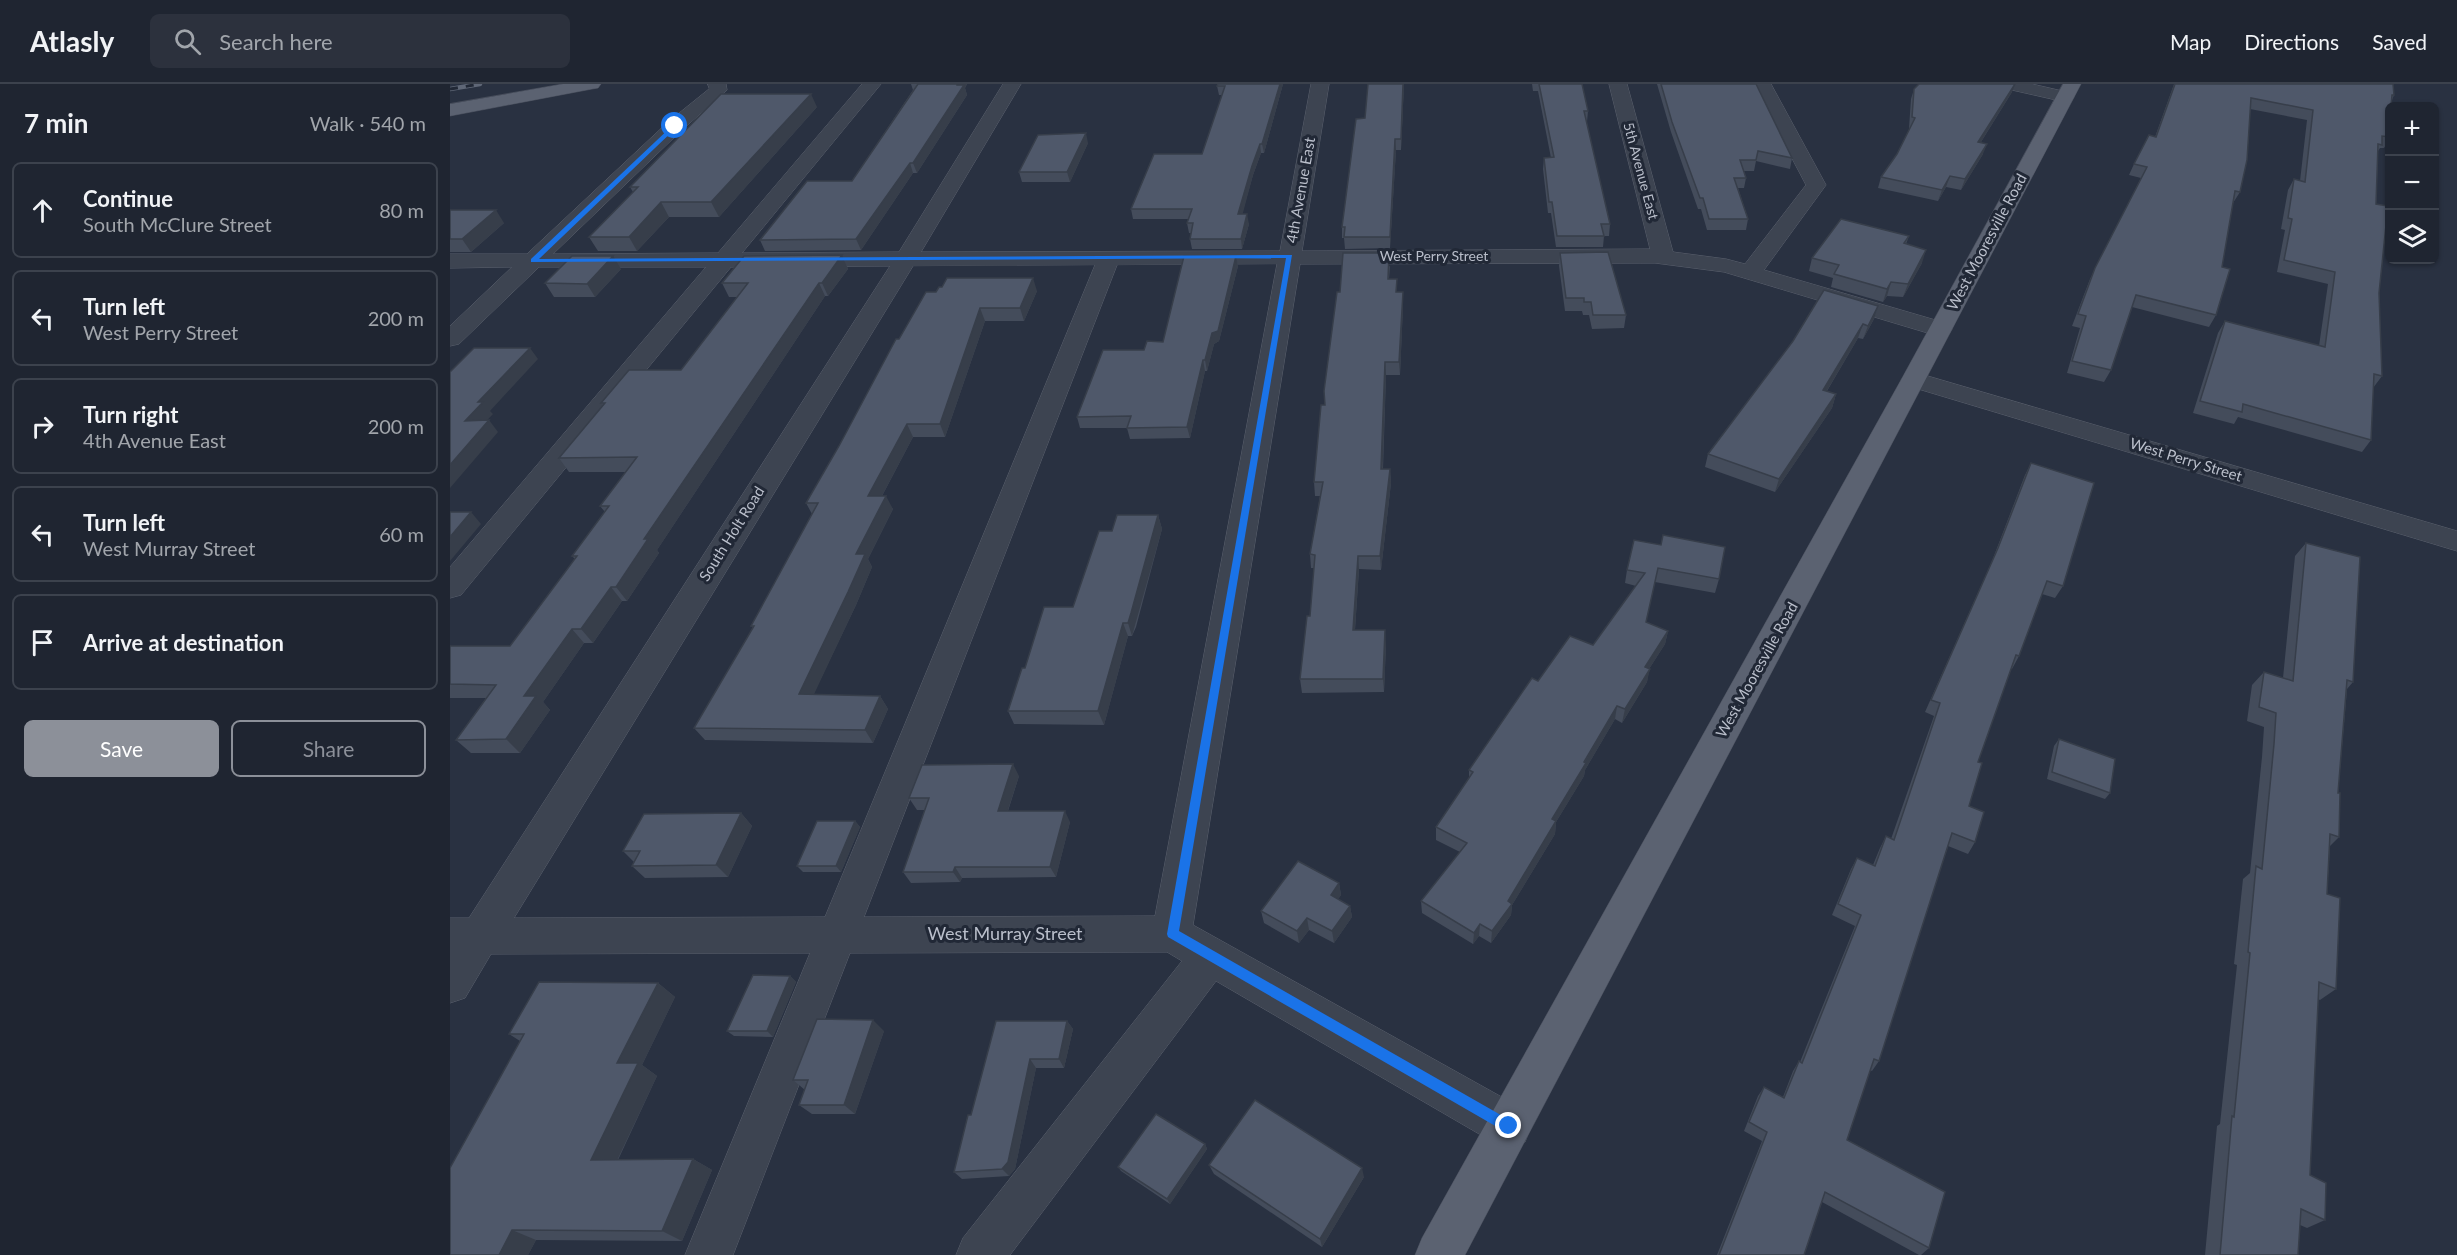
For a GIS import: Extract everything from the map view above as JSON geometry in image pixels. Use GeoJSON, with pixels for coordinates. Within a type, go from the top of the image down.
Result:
{"type":"FeatureCollection","features":[{"type":"Feature","properties":{"kind":"main road"},"geometry":{"type":"LineString","coordinates":[[450,110],[592,84]]}},
{"type":"Feature","properties":{"kind":"main road","name":"West Mooresville Road"},"geometry":{"type":"LineString","coordinates":[[1439,1255],[1914,380],[2068,90]]}},
{"type":"Feature","properties":{"kind":"street"},"geometry":{"type":"LineString","coordinates":[[450,339],[675,126],[718,90],[717,84]]}},
{"type":"Feature","properties":{"kind":"street"},"geometry":{"type":"LineString","coordinates":[[450,587],[872,84]]}},
{"type":"Feature","properties":{"kind":"street","name":"South Holt Road"},"geometry":{"type":"LineString","coordinates":[[450,984],[465,936],[905,260],[1012,84]]}},
{"type":"Feature","properties":{"kind":"street","name":"4th Avenue East"},"geometry":{"type":"LineString","coordinates":[[1172,934],[1320,84]]}},
{"type":"Feature","properties":{"kind":"street","name":"5th Avenue East"},"geometry":{"type":"LineString","coordinates":[[1618,84],[1663,257]]}},
{"type":"Feature","properties":{"kind":"street"},"geometry":{"type":"LineString","coordinates":[[1751,272],[1816,185],[1762,84]]}},
{"type":"Feature","properties":{"kind":"street"},"geometry":{"type":"LineString","coordinates":[[2009,84],[2068,90]]}},
{"type":"Feature","properties":{"kind":"street","name":"West Perry Street"},"geometry":{"type":"LineString","coordinates":[[450,261],[1290,256],[1663,257],[1706,262],[1751,272],[1940,329]]}},
{"type":"Feature","properties":{"kind":"street"},"geometry":{"type":"LineString","coordinates":[[709,1255],[1109,258]]}},
{"type":"Feature","properties":{"kind":"street","name":"West Perry Street"},"geometry":{"type":"LineString","coordinates":[[1914,380],[2457,541]]}},
{"type":"Feature","properties":{"kind":"street","name":"West Murray Street"},"geometry":{"type":"LineString","coordinates":[[465,936],[1172,934],[1509,1126]]}},
{"type":"Feature","properties":{"kind":"street"},"geometry":{"type":"LineString","coordinates":[[980,1255],[1211,956]]}},
{"type":"Feature","properties":{"kind":"building"},"geometry":{"type":"Polygon","coordinates":[[[918,84],[964,85],[913,163],[910,163],[856,239],[760,240],[807,181],[852,181],[918,84]]]}},
{"type":"Feature","properties":{"kind":"building"},"geometry":{"type":"Polygon","coordinates":[[[1218,84],[1280,84],[1238,214],[1247,214],[1241,239],[1190,239],[1193,223],[1187,223],[1192,209],[1131,209],[1154,154],[1202,154],[1225,86],[1217,86],[1218,84]]]}},
{"type":"Feature","properties":{"kind":"building"},"geometry":{"type":"Polygon","coordinates":[[[1368,84],[1403,84],[1401,139],[1395,139],[1390,237],[1344,237],[1345,227],[1342,227],[1356,119],[1365,118],[1368,84]]]}},
{"type":"Feature","properties":{"kind":"building"},"geometry":{"type":"Polygon","coordinates":[[[1539,84],[1582,84],[1588,111],[1584,111],[1610,224],[1601,224],[1604,236],[1557,236],[1552,202],[1549,202],[1544,158],[1554,157],[1539,84]]]}},
{"type":"Feature","properties":{"kind":"building"},"geometry":{"type":"Polygon","coordinates":[[[1661,84],[1756,84],[1792,158],[1758,151],[1756,160],[1740,160],[1746,178],[1734,178],[1748,219],[1709,219],[1703,198],[1700,198],[1672,122],[1661,84]]]}},
{"type":"Feature","properties":{"kind":"building"},"geometry":{"type":"Polygon","coordinates":[[[1919,84],[2015,84],[1978,142],[1987,144],[1965,179],[1950,176],[1942,190],[1881,177],[1897,154],[1915,118],[1912,117],[1914,89],[1919,84]]]}},
{"type":"Feature","properties":{"kind":"building"},"geometry":{"type":"Polygon","coordinates":[[[2175,84],[2393,84],[2394,95],[2392,95],[2391,102],[2385,102],[2385,136],[2382,136],[2382,145],[2378,144],[2376,204],[2385,206],[2385,235],[2379,293],[2382,376],[2374,374],[2371,440],[2243,404],[2242,412],[2200,401],[2225,321],[2325,347],[2335,272],[2284,260],[2292,219],[2288,218],[2294,179],[2305,182],[2313,110],[2251,98],[2247,160],[2240,192],[2235,191],[2222,267],[2230,269],[2216,315],[2136,295],[2111,370],[2072,361],[2086,316],[2078,314],[2095,268],[2147,167],[2134,164],[2149,135],[2156,137],[2175,84]]]}},
{"type":"Feature","properties":{"kind":"building"},"geometry":{"type":"Polygon","coordinates":[[[721,94],[811,94],[711,202],[661,202],[629,237],[589,237],[638,187],[630,187],[721,94]]]}},
{"type":"Feature","properties":{"kind":"building"},"geometry":{"type":"Polygon","coordinates":[[[1086,133],[1067,172],[1019,172],[1038,135],[1086,133]]]}},
{"type":"Feature","properties":{"kind":"building"},"geometry":{"type":"Polygon","coordinates":[[[450,210],[496,210],[462,239],[450,239],[450,210]]]}},
{"type":"Feature","properties":{"kind":"building"},"geometry":{"type":"Polygon","coordinates":[[[1841,219],[1909,236],[1904,243],[1926,250],[1908,284],[1891,282],[1887,289],[1834,274],[1839,265],[1812,258],[1841,219]]]}},
{"type":"Feature","properties":{"kind":"building"},"geometry":{"type":"Polygon","coordinates":[[[1608,252],[1626,315],[1593,315],[1591,302],[1584,302],[1584,298],[1566,298],[1560,253],[1608,252]]]}},
{"type":"Feature","properties":{"kind":"building"},"geometry":{"type":"Polygon","coordinates":[[[1343,253],[1389,253],[1388,279],[1397,279],[1396,292],[1403,292],[1399,362],[1385,362],[1381,469],[1390,469],[1380,556],[1358,556],[1353,630],[1385,630],[1383,679],[1300,679],[1307,616],[1310,616],[1315,555],[1310,554],[1323,482],[1314,482],[1321,405],[1325,405],[1324,391],[1337,292],[1340,292],[1343,253]]]}},
{"type":"Feature","properties":{"kind":"building"},"geometry":{"type":"Polygon","coordinates":[[[842,255],[822,283],[819,283],[644,539],[648,539],[616,587],[611,587],[581,629],[572,629],[524,696],[536,696],[506,739],[456,740],[496,685],[450,684],[450,646],[510,646],[577,556],[572,556],[609,506],[600,506],[637,457],[559,458],[605,403],[601,403],[629,370],[681,370],[748,283],[722,283],[744,256],[842,255]]]}},
{"type":"Feature","properties":{"kind":"building"},"geometry":{"type":"Polygon","coordinates":[[[572,256],[613,256],[587,284],[545,283],[572,256]]]}},
{"type":"Feature","properties":{"kind":"building"},"geometry":{"type":"Polygon","coordinates":[[[1184,256],[1236,256],[1218,331],[1212,333],[1205,360],[1203,360],[1187,427],[1127,428],[1131,416],[1077,417],[1103,350],[1144,350],[1147,341],[1163,342],[1184,256]]]}},
{"type":"Feature","properties":{"kind":"building"},"geometry":{"type":"Polygon","coordinates":[[[947,278],[1033,278],[1020,308],[980,308],[940,424],[907,424],[868,496],[886,496],[856,554],[865,554],[799,694],[880,696],[865,730],[694,728],[754,626],[751,626],[818,503],[806,503],[896,339],[899,339],[926,292],[936,292],[947,278]]]}},
{"type":"Feature","properties":{"kind":"building"},"geometry":{"type":"Polygon","coordinates":[[[1824,290],[1878,306],[1868,326],[1863,324],[1823,390],[1836,394],[1779,479],[1708,454],[1793,341],[1824,290]]]}},
{"type":"Feature","properties":{"kind":"building"},"geometry":{"type":"Polygon","coordinates":[[[474,348],[530,348],[478,402],[483,402],[465,421],[489,420],[450,465],[450,372],[474,348]]]}},
{"type":"Feature","properties":{"kind":"building"},"geometry":{"type":"Polygon","coordinates":[[[2031,463],[2094,483],[2063,586],[2047,581],[2019,656],[2016,655],[1978,762],[1982,763],[1969,806],[1984,812],[1975,842],[1952,833],[1879,1061],[1874,1059],[1847,1140],[1945,1192],[1929,1248],[1825,1192],[1804,1255],[1719,1255],[1767,1132],[1749,1122],[1764,1087],[1784,1098],[1799,1061],[1802,1063],[1861,915],[1838,904],[1857,858],[1875,866],[1886,836],[1894,840],[1940,703],[1931,700],[1998,548],[2031,463]]]}},
{"type":"Feature","properties":{"kind":"building"},"geometry":{"type":"Polygon","coordinates":[[[450,512],[471,512],[450,537],[450,512]]]}},
{"type":"Feature","properties":{"kind":"building"},"geometry":{"type":"Polygon","coordinates":[[[1117,515],[1158,515],[1128,623],[1123,623],[1098,711],[1008,711],[1022,668],[1025,668],[1044,607],[1073,607],[1099,531],[1112,531],[1117,515]]]}},
{"type":"Feature","properties":{"kind":"building"},"geometry":{"type":"Polygon","coordinates":[[[1663,535],[1725,547],[1719,579],[1658,568],[1646,622],[1668,631],[1645,667],[1650,669],[1625,709],[1617,706],[1584,762],[1586,763],[1552,819],[1556,821],[1508,901],[1512,904],[1492,931],[1480,924],[1474,933],[1421,901],[1467,843],[1436,827],[1473,772],[1469,770],[1532,678],[1538,681],[1570,636],[1593,645],[1645,573],[1627,570],[1634,540],[1661,545],[1663,535]]]}},
{"type":"Feature","properties":{"kind":"building"},"geometry":{"type":"Polygon","coordinates":[[[2306,543],[2360,557],[2353,682],[2347,680],[2338,793],[2340,793],[2339,837],[2330,834],[2327,894],[2340,898],[2336,989],[2319,982],[2310,1175],[2326,1183],[2325,1220],[2301,1209],[2298,1255],[2220,1255],[2250,953],[2248,952],[2256,866],[2262,869],[2274,744],[2276,713],[2259,707],[2264,672],[2293,681],[2306,543]]]}},
{"type":"Feature","properties":{"kind":"building"},"geometry":{"type":"Polygon","coordinates":[[[2059,739],[2115,759],[2110,793],[2052,772],[2059,739]]]}},
{"type":"Feature","properties":{"kind":"building"},"geometry":{"type":"Polygon","coordinates":[[[1013,764],[998,811],[1065,811],[1050,867],[955,867],[953,872],[903,872],[929,798],[909,798],[922,765],[1013,764]]]}},
{"type":"Feature","properties":{"kind":"building"},"geometry":{"type":"Polygon","coordinates":[[[741,813],[716,865],[632,866],[640,851],[623,851],[644,814],[741,813]]]}},
{"type":"Feature","properties":{"kind":"building"},"geometry":{"type":"Polygon","coordinates":[[[817,821],[855,821],[836,866],[797,866],[817,821]]]}},
{"type":"Feature","properties":{"kind":"building"},"geometry":{"type":"Polygon","coordinates":[[[1298,861],[1339,883],[1331,895],[1350,906],[1332,931],[1307,918],[1297,931],[1261,911],[1298,861]]]}},
{"type":"Feature","properties":{"kind":"building"},"geometry":{"type":"Polygon","coordinates":[[[753,975],[790,976],[767,1031],[727,1031],[753,975]]]}},
{"type":"Feature","properties":{"kind":"building"},"geometry":{"type":"Polygon","coordinates":[[[539,982],[658,983],[617,1063],[638,1063],[591,1160],[693,1159],[662,1231],[512,1230],[499,1255],[450,1255],[450,1168],[524,1034],[509,1034],[539,982]]]}},
{"type":"Feature","properties":{"kind":"building"},"geometry":{"type":"Polygon","coordinates":[[[817,1019],[873,1020],[844,1105],[799,1105],[808,1080],[793,1080],[817,1019]]]}},
{"type":"Feature","properties":{"kind":"building"},"geometry":{"type":"Polygon","coordinates":[[[996,1021],[1067,1021],[1059,1059],[1030,1059],[1008,1162],[1002,1169],[954,1172],[968,1115],[971,1115],[996,1021]]]}},
{"type":"Feature","properties":{"kind":"building"},"geometry":{"type":"Polygon","coordinates":[[[1255,1100],[1362,1168],[1320,1239],[1209,1165],[1255,1100]]]}},
{"type":"Feature","properties":{"kind":"building"},"geometry":{"type":"Polygon","coordinates":[[[1156,1114],[1205,1144],[1167,1199],[1118,1167],[1156,1114]]]}},
{"type":"Feature","properties":{"kind":"railway"},"geometry":{"type":"LineString","coordinates":[[450,89],[480,84]]}},
{"type":"Feature","properties":{"kind":"route"},"geometry":{"type":"LineString","coordinates":[[675,126],[533,261],[1290,256],[1172,934],[1509,1126]]}}]}
